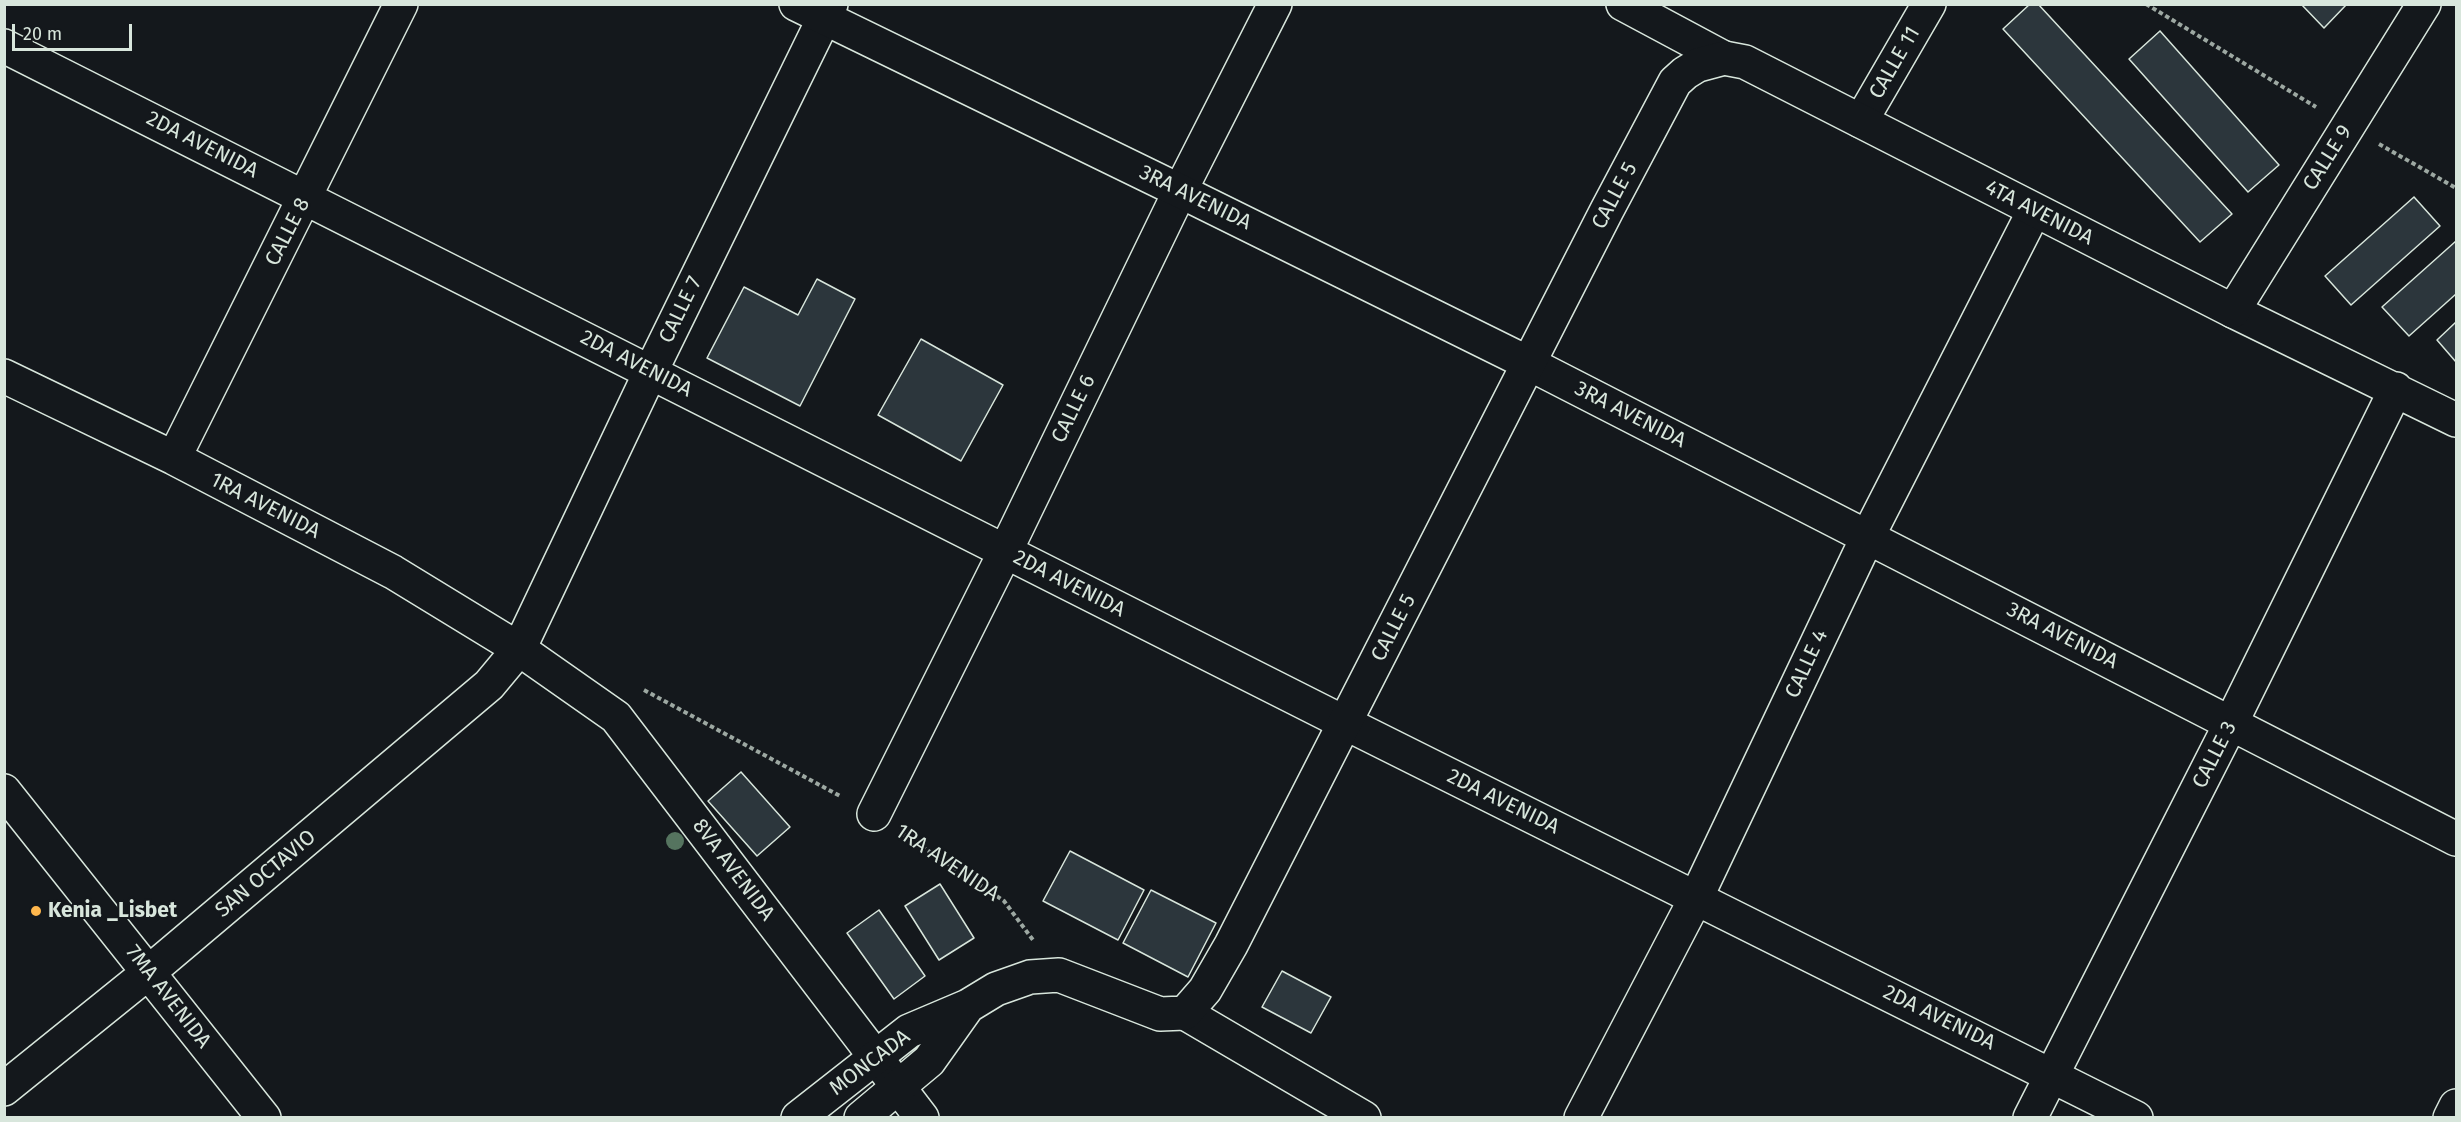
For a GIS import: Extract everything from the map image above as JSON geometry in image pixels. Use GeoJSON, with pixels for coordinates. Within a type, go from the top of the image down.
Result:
{"type":"FeatureCollection","features":[{"type":"Feature","properties":{"kind":"street","name":"CALLE 8"},"geometry":{"type":"LineString","coordinates":[[174,458],[401,4]]}},
{"type":"Feature","properties":{"kind":"street","name":"CALLE 6"},"geometry":{"type":"LineString","coordinates":[[874,814],[1005,552],[1180,191],[1275,4]]}},
{"type":"Feature","properties":{"kind":"street","name":"4TA AVENIDA"},"geometry":{"type":"LineString","coordinates":[[1623,4],[1724,58],[1745,62],[2034,211],[2457,420]]}},
{"type":"Feature","properties":{"kind":"street","name":"CALLE 11"},"geometry":{"type":"LineString","coordinates":[[1861,122],[1929,4]]}},
{"type":"Feature","properties":{"kind":"street","name":"CALLE 9"},"geometry":{"type":"LineString","coordinates":[[2233,311],[2424,4]]}},
{"type":"Feature","properties":{"kind":"street","name":"3RA AVENIDA"},"geometry":{"type":"LineString","coordinates":[[817,9],[1528,363],[2457,839]]}},
{"type":"Feature","properties":{"kind":"street","name":"CALLE 7"},"geometry":{"type":"LineString","coordinates":[[519,649],[651,371],[817,9]]}},
{"type":"Feature","properties":{"kind":"street","name":"2DA AVENIDA"},"geometry":{"type":"LineString","coordinates":[[4,46],[1345,723],[2136,1118]]}},
{"type":"Feature","properties":{"kind":"street","name":"CALLE 5"},"geometry":{"type":"LineString","coordinates":[[1185,1013],[1205,990],[1231,945],[1528,363],[1675,82],[1698,65],[1724,58]]}},
{"type":"Feature","properties":{"kind":"street","name":"CALLE 4"},"geometry":{"type":"LineString","coordinates":[[1581,1118],[1696,898],[1868,536],[2034,211]]}},
{"type":"Feature","properties":{"kind":"street","name":"1RA AVENIDA"},"geometry":{"type":"LineString","coordinates":[[9,384],[174,458],[393,572],[519,649]]}},
{"type":"Feature","properties":{"kind":"street","name":"CALLE 3"},"geometry":{"type":"LineString","coordinates":[[2030,1118],[2231,723],[2396,389]]}},
{"type":"Feature","properties":{"kind":"street","name":"SAN OCTAVIO"},"geometry":{"type":"LineString","coordinates":[[4,1089],[149,972],[489,685],[519,649]]}},
{"type":"Feature","properties":{"kind":"street","name":"8VA AVENIDA"},"geometry":{"type":"LineString","coordinates":[[519,649],[616,717],[922,1118]]}},
{"type":"Feature","properties":{"kind":"street","name":"7MA AVENIDA"},"geometry":{"type":"LineString","coordinates":[[4,791],[264,1118]]}},
{"type":"Feature","properties":{"kind":"street"},"geometry":{"type":"LineString","coordinates":[[968,1006],[996,988],[1030,977],[1059,975],[1160,1014],[1185,1013],[1364,1118]]}},
{"type":"Feature","properties":{"kind":"street","name":"MONCADA"},"geometry":{"type":"LineString","coordinates":[[798,1118],[909,1031],[968,1006]]}},
{"type":"Feature","properties":{"kind":"street","name":"MONCADA"},"geometry":{"type":"LineString","coordinates":[[861,1118],[929,1061],[968,1006]]}},
{"type":"Feature","properties":{"kind":"street"},"geometry":{"type":"LineString","coordinates":[[2450,1118],[2457,1106]]}},
{"type":"Feature","properties":{"kind":"path"},"geometry":{"type":"LineString","coordinates":[[2146,4],[2457,189]]}},
{"type":"Feature","properties":{"kind":"path","name":"1RA AVENIDA"},"geometry":{"type":"LineString","coordinates":[[636,686],[874,814],[1004,902],[1059,975]]}},
{"type":"Feature","properties":{"kind":"building"},"geometry":{"type":"Polygon","coordinates":[[[2030,4],[2038,4],[2232,214],[2200,242],[2003,29],[2030,4]]]}},
{"type":"Feature","properties":{"kind":"building"},"geometry":{"type":"Polygon","coordinates":[[[2301,4],[2347,4],[2324,28],[2301,4]]]}},
{"type":"Feature","properties":{"kind":"building"},"geometry":{"type":"Polygon","coordinates":[[[2160,31],[2279,165],[2248,192],[2129,59],[2160,31]]]}},
{"type":"Feature","properties":{"kind":"building"},"geometry":{"type":"Polygon","coordinates":[[[2414,197],[2440,226],[2351,305],[2325,276],[2414,197]]]}},
{"type":"Feature","properties":{"kind":"building"},"geometry":{"type":"Polygon","coordinates":[[[2456,241],[2456,294],[2409,336],[2382,307],[2456,241]]]}},
{"type":"Feature","properties":{"kind":"building"},"geometry":{"type":"Polygon","coordinates":[[[817,279],[855,299],[800,406],[707,358],[744,287],[798,315],[817,279]]]}},
{"type":"Feature","properties":{"kind":"building"},"geometry":{"type":"Polygon","coordinates":[[[2456,322],[2456,362],[2437,340],[2456,322]]]}},
{"type":"Feature","properties":{"kind":"building"},"geometry":{"type":"Polygon","coordinates":[[[921,339],[1003,385],[961,461],[878,415],[921,339]]]}},
{"type":"Feature","properties":{"kind":"building"},"geometry":{"type":"Polygon","coordinates":[[[741,772],[790,827],[757,856],[708,801],[741,772]]]}},
{"type":"Feature","properties":{"kind":"building"},"geometry":{"type":"Polygon","coordinates":[[[1070,851],[1144,890],[1118,940],[1043,901],[1070,851]]]}},
{"type":"Feature","properties":{"kind":"building"},"geometry":{"type":"Polygon","coordinates":[[[940,884],[974,938],[939,960],[905,906],[940,884]]]}},
{"type":"Feature","properties":{"kind":"building"},"geometry":{"type":"Polygon","coordinates":[[[1151,890],[1216,923],[1188,977],[1123,943],[1151,890]]]}},
{"type":"Feature","properties":{"kind":"building"},"geometry":{"type":"Polygon","coordinates":[[[879,910],[925,976],[894,999],[847,933],[879,910]]]}},
{"type":"Feature","properties":{"kind":"building"},"geometry":{"type":"Polygon","coordinates":[[[1282,971],[1331,997],[1311,1033],[1262,1007],[1282,971]]]}},
{"type":"Feature","properties":{"kind":"place","name":"Kenia _Lisbet"},"geometry":{"type":"Point","coordinates":[36,911]}}]}
